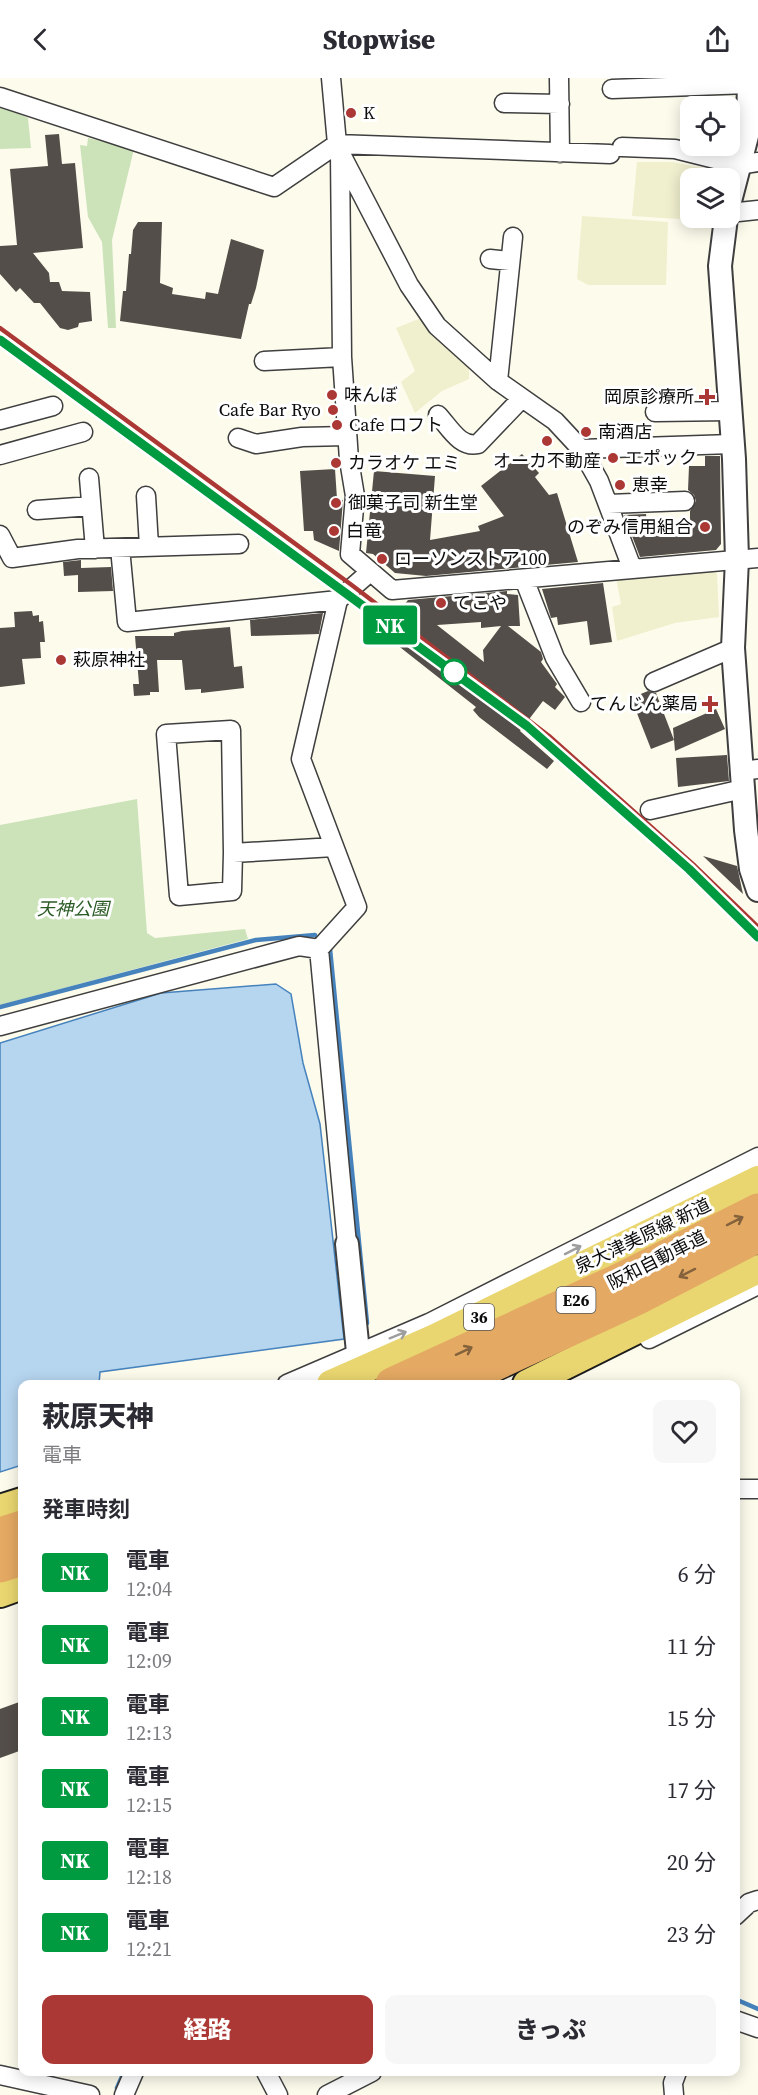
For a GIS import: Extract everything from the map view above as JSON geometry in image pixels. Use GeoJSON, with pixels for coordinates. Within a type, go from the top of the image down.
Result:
{"type":"FeatureCollection","features":[{"type":"Feature","properties":{"kind":"highway","name":"阪和自動車道"},"geometry":{"type":"LineString","coordinates":[[401,1380],[623,1278],[758,1210]]}},
{"type":"Feature","properties":{"kind":"highway","name":"阪和自動車道"},"geometry":{"type":"LineString","coordinates":[[461,1380],[636,1299],[758,1236]]}},
{"type":"Feature","properties":{"kind":"highway"},"geometry":{"type":"LineString","coordinates":[[0,1534],[18,1528]]}},
{"type":"Feature","properties":{"kind":"highway"},"geometry":{"type":"LineString","coordinates":[[0,1566],[18,1560]]}},
{"type":"Feature","properties":{"kind":"main road","name":"泉大津美原線 新道"},"geometry":{"type":"LineString","coordinates":[[339,1380],[758,1180]]}},
{"type":"Feature","properties":{"kind":"main road"},"geometry":{"type":"LineString","coordinates":[[535,1380],[628,1336],[758,1269]]}},
{"type":"Feature","properties":{"kind":"main road"},"geometry":{"type":"LineString","coordinates":[[0,1509],[18,1503]]}},
{"type":"Feature","properties":{"kind":"main road"},"geometry":{"type":"LineString","coordinates":[[0,1593],[18,1586]]}},
{"type":"Feature","properties":{"kind":"street"},"geometry":{"type":"LineString","coordinates":[[331,78],[339,148],[342,357],[347,436],[355,496],[350,554],[392,590],[747,558]]}},
{"type":"Feature","properties":{"kind":"street"},"geometry":{"type":"LineString","coordinates":[[559,78],[560,153]]}},
{"type":"Feature","properties":{"kind":"street"},"geometry":{"type":"LineString","coordinates":[[612,89],[678,82],[751,85],[748,132],[749,164],[740,182]]}},
{"type":"Feature","properties":{"kind":"street"},"geometry":{"type":"LineString","coordinates":[[0,97],[274,187],[339,148],[560,153],[675,149],[749,164]]}},
{"type":"Feature","properties":{"kind":"street"},"geometry":{"type":"LineString","coordinates":[[504,103],[560,104]]}},
{"type":"Feature","properties":{"kind":"street"},"geometry":{"type":"LineString","coordinates":[[339,148],[410,285],[437,326],[498,381],[555,421],[581,449],[599,481],[632,568]]}},
{"type":"Feature","properties":{"kind":"street"},"geometry":{"type":"LineString","coordinates":[[740,212],[758,210]]}},
{"type":"Feature","properties":{"kind":"street"},"geometry":{"type":"LineString","coordinates":[[725,228],[720,266],[732,444],[747,558],[733,648],[747,776],[751,869],[758,890]]}},
{"type":"Feature","properties":{"kind":"street"},"geometry":{"type":"LineString","coordinates":[[498,381],[513,237]]}},
{"type":"Feature","properties":{"kind":"street"},"geometry":{"type":"LineString","coordinates":[[490,259],[510,261]]}},
{"type":"Feature","properties":{"kind":"street"},"geometry":{"type":"LineString","coordinates":[[264,361],[342,357]]}},
{"type":"Feature","properties":{"kind":"street"},"geometry":{"type":"LineString","coordinates":[[438,415],[463,443],[469,446],[478,444],[522,398]]}},
{"type":"Feature","properties":{"kind":"street"},"geometry":{"type":"LineString","coordinates":[[0,420],[52,406]]}},
{"type":"Feature","properties":{"kind":"street"},"geometry":{"type":"LineString","coordinates":[[655,412],[730,411]]}},
{"type":"Feature","properties":{"kind":"street"},"geometry":{"type":"LineString","coordinates":[[0,455],[83,432]]}},
{"type":"Feature","properties":{"kind":"street"},"geometry":{"type":"LineString","coordinates":[[238,438],[256,444],[302,437],[347,436]]}},
{"type":"Feature","properties":{"kind":"street"},"geometry":{"type":"LineString","coordinates":[[581,449],[732,444]]}},
{"type":"Feature","properties":{"kind":"street"},"geometry":{"type":"LineString","coordinates":[[89,478],[95,549]]}},
{"type":"Feature","properties":{"kind":"street"},"geometry":{"type":"LineString","coordinates":[[146,496],[149,546]]}},
{"type":"Feature","properties":{"kind":"street"},"geometry":{"type":"LineString","coordinates":[[608,504],[685,501]]}},
{"type":"Feature","properties":{"kind":"street"},"geometry":{"type":"LineString","coordinates":[[37,510],[91,506]]}},
{"type":"Feature","properties":{"kind":"street"},"geometry":{"type":"LineString","coordinates":[[0,535],[12,558],[95,549],[239,544]]}},
{"type":"Feature","properties":{"kind":"street"},"geometry":{"type":"LineString","coordinates":[[120,548],[127,622],[338,600],[370,572]]}},
{"type":"Feature","properties":{"kind":"street"},"geometry":{"type":"LineString","coordinates":[[524,579],[555,658],[581,702]]}},
{"type":"Feature","properties":{"kind":"street"},"geometry":{"type":"LineString","coordinates":[[338,600],[301,759],[357,907],[319,949],[358,1370]]}},
{"type":"Feature","properties":{"kind":"street"},"geometry":{"type":"LineString","coordinates":[[654,682],[733,648]]}},
{"type":"Feature","properties":{"kind":"street"},"geometry":{"type":"LineString","coordinates":[[231,730],[233,853],[232,891],[179,896],[166,734],[231,730]]}},
{"type":"Feature","properties":{"kind":"street"},"geometry":{"type":"LineString","coordinates":[[650,810],[747,776]]}},
{"type":"Feature","properties":{"kind":"street"},"geometry":{"type":"LineString","coordinates":[[233,853],[334,847]]}},
{"type":"Feature","properties":{"kind":"street"},"geometry":{"type":"LineString","coordinates":[[0,1026],[265,954],[299,946],[319,949]]}},
{"type":"Feature","properties":{"kind":"street"},"geometry":{"type":"LineString","coordinates":[[307,1380],[358,1370],[429,1323],[758,1157]]}},
{"type":"Feature","properties":{"kind":"street"},"geometry":{"type":"LineString","coordinates":[[566,1380],[758,1285]]}},
{"type":"Feature","properties":{"kind":"street"},"geometry":{"type":"LineString","coordinates":[[740,1489],[758,1489]]}},
{"type":"Feature","properties":{"kind":"street"},"geometry":{"type":"LineString","coordinates":[[740,1911],[749,1903],[758,1900]]}},
{"type":"Feature","properties":{"kind":"street"},"geometry":{"type":"LineString","coordinates":[[740,2022],[758,2028]]}},
{"type":"Feature","properties":{"kind":"street"},"geometry":{"type":"LineString","coordinates":[[0,2075],[90,2095]]}},
{"type":"Feature","properties":{"kind":"street"},"geometry":{"type":"LineString","coordinates":[[124,2095],[132,2076]]}},
{"type":"Feature","properties":{"kind":"street"},"geometry":{"type":"LineString","coordinates":[[268,2076],[278,2095]]}},
{"type":"Feature","properties":{"kind":"street"},"geometry":{"type":"LineString","coordinates":[[327,2095],[364,2076]]}},
{"type":"Feature","properties":{"kind":"street"},"geometry":{"type":"LineString","coordinates":[[674,2095],[673,2083],[676,2076]]}},
{"type":"Feature","properties":{"kind":"green space"},"geometry":{"type":"Polygon","coordinates":[[[0,104],[28,118],[31,148],[0,149],[0,104]]]}},
{"type":"Feature","properties":{"kind":"green space"},"geometry":{"type":"Polygon","coordinates":[[[88,138],[134,149],[112,240],[116,328],[108,328],[102,242],[88,217],[80,145],[87,146],[88,138]]]}},
{"type":"Feature","properties":{"kind":"green space"},"geometry":{"type":"Polygon","coordinates":[[[637,162],[673,162],[701,168],[680,168],[680,219],[632,216],[637,162]]]}},
{"type":"Feature","properties":{"kind":"green space"},"geometry":{"type":"Polygon","coordinates":[[[582,216],[668,222],[666,285],[588,285],[577,279],[582,216]]]}},
{"type":"Feature","properties":{"kind":"green space"},"geometry":{"type":"Polygon","coordinates":[[[421,318],[469,365],[469,379],[442,391],[415,413],[401,382],[415,371],[396,328],[421,318]]]}},
{"type":"Feature","properties":{"kind":"green space"},"geometry":{"type":"Polygon","coordinates":[[[714,571],[717,574],[719,617],[675,623],[617,641],[612,607],[621,604],[616,578],[714,571]]]}},
{"type":"Feature","properties":{"kind":"green space","name":"天神公園"},"geometry":{"type":"Polygon","coordinates":[[[137,799],[147,933],[155,938],[245,929],[248,939],[0,1005],[0,825],[137,799]]]}},
{"type":"Feature","properties":{"kind":"water"},"geometry":{"type":"Polygon","coordinates":[[[276,984],[291,994],[303,1063],[320,1124],[344,1339],[100,1372],[99,1380],[18,1380],[18,1466],[0,1472],[0,1043],[161,993],[276,984]]]}},
{"type":"Feature","properties":{"kind":"building"},"geometry":{"type":"Polygon","coordinates":[[[59,134],[62,164],[75,163],[83,248],[33,253],[49,273],[50,282],[59,282],[62,291],[90,292],[92,321],[79,323],[78,327],[68,330],[60,328],[40,303],[34,303],[20,288],[16,292],[0,274],[0,246],[17,245],[10,169],[48,166],[45,135],[59,134]]]}},
{"type":"Feature","properties":{"kind":"building"},"geometry":{"type":"Polygon","coordinates":[[[138,222],[162,222],[160,283],[173,288],[172,294],[205,299],[206,292],[218,294],[231,239],[264,250],[241,339],[120,321],[133,230],[138,222]]]}},
{"type":"Feature","properties":{"kind":"building"},"geometry":{"type":"Polygon","coordinates":[[[522,454],[539,473],[535,477],[549,495],[557,493],[578,562],[426,576],[395,573],[373,554],[366,553],[374,471],[435,476],[430,540],[480,531],[478,526],[504,516],[481,486],[522,454]]]}},
{"type":"Feature","properties":{"kind":"building"},"geometry":{"type":"Polygon","coordinates":[[[705,456],[720,456],[721,544],[716,550],[640,557],[624,515],[646,514],[648,532],[690,529],[690,511],[696,501],[694,495],[688,490],[689,466],[705,466],[705,456]]]}},
{"type":"Feature","properties":{"kind":"building"},"geometry":{"type":"Polygon","coordinates":[[[335,469],[337,499],[343,500],[339,551],[314,540],[313,531],[304,531],[300,471],[335,469]]]}},
{"type":"Feature","properties":{"kind":"building"},"geometry":{"type":"Polygon","coordinates":[[[81,560],[81,568],[111,567],[113,591],[78,592],[78,575],[64,576],[63,562],[81,560]]]}},
{"type":"Feature","properties":{"kind":"building"},"geometry":{"type":"Polygon","coordinates":[[[603,583],[612,642],[590,645],[587,621],[558,625],[557,617],[551,618],[542,589],[603,583]]]}},
{"type":"Feature","properties":{"kind":"building"},"geometry":{"type":"Polygon","coordinates":[[[507,591],[507,594],[518,595],[520,626],[508,626],[541,652],[543,659],[541,662],[557,684],[555,687],[565,697],[555,710],[543,701],[520,731],[554,761],[547,769],[479,717],[473,710],[476,707],[382,633],[408,600],[507,591]],[[481,622],[437,625],[484,662],[483,650],[501,626],[481,628],[481,622]]]}},
{"type":"Feature","properties":{"kind":"building"},"geometry":{"type":"Polygon","coordinates":[[[32,611],[33,616],[39,615],[39,622],[43,621],[45,642],[40,642],[41,658],[22,659],[25,684],[0,687],[0,628],[15,627],[14,612],[32,611]]]}},
{"type":"Feature","properties":{"kind":"building"},"geometry":{"type":"Polygon","coordinates":[[[323,613],[319,634],[251,636],[250,620],[323,613]]]}},
{"type":"Feature","properties":{"kind":"building"},"geometry":{"type":"Polygon","coordinates":[[[230,627],[234,667],[242,666],[244,688],[201,693],[201,689],[185,690],[182,660],[157,660],[159,692],[134,696],[133,684],[139,684],[135,636],[174,636],[174,633],[182,631],[230,627]]]}},
{"type":"Feature","properties":{"kind":"building"},"geometry":{"type":"Polygon","coordinates":[[[648,691],[656,693],[674,740],[651,749],[631,698],[648,691]]]}},
{"type":"Feature","properties":{"kind":"building"},"geometry":{"type":"Polygon","coordinates":[[[716,709],[725,729],[675,751],[673,728],[716,709]]]}},
{"type":"Feature","properties":{"kind":"building"},"geometry":{"type":"Polygon","coordinates":[[[727,755],[729,781],[678,787],[676,758],[727,755]]]}},
{"type":"Feature","properties":{"kind":"building"},"geometry":{"type":"Polygon","coordinates":[[[703,856],[737,866],[743,894],[703,856]]]}},
{"type":"Feature","properties":{"kind":"building"},"geometry":{"type":"Polygon","coordinates":[[[18,1702],[18,1751],[0,1758],[0,1709],[18,1702]]]}},
{"type":"Feature","properties":{"kind":"waterway"},"geometry":{"type":"LineString","coordinates":[[0,1007],[256,940],[315,935]]}},
{"type":"Feature","properties":{"kind":"waterway"},"geometry":{"type":"LineString","coordinates":[[330,949],[367,1323]]}},
{"type":"Feature","properties":{"kind":"waterway"},"geometry":{"type":"LineString","coordinates":[[740,2001],[758,2009]]}},
{"type":"Feature","properties":{"kind":"waterway"},"geometry":{"type":"LineString","coordinates":[[117,2088],[122,2076]]}},
{"type":"Feature","properties":{"kind":"railway"},"geometry":{"type":"LineString","coordinates":[[0,328],[353,586],[549,736],[695,866],[758,927]]}},
{"type":"Feature","properties":{"kind":"railway"},"geometry":{"type":"LineString","coordinates":[[0,340],[405,636]]}},
{"type":"Feature","properties":{"kind":"train","name":"NK"},"geometry":{"type":"LineString","coordinates":[[0,340],[527,726],[689,869],[758,937]]}},
{"type":"Feature","properties":{"kind":"place","name":"K"},"geometry":{"type":"Point","coordinates":[351,113]}},
{"type":"Feature","properties":{"kind":"place","name":"味んぼ"},"geometry":{"type":"Point","coordinates":[332,395]}},
{"type":"Feature","properties":{"kind":"place","name":"岡原診療所"},"geometry":{"type":"Point","coordinates":[707,397]}},
{"type":"Feature","properties":{"kind":"place","name":"Cafe Bar Ryo"},"geometry":{"type":"Point","coordinates":[333,410]}},
{"type":"Feature","properties":{"kind":"place","name":"Cafe ロフト"},"geometry":{"type":"Point","coordinates":[337,425]}},
{"type":"Feature","properties":{"kind":"place","name":"南酒店"},"geometry":{"type":"Point","coordinates":[586,432]}},
{"type":"Feature","properties":{"kind":"place","name":"オーカ不動産"},"geometry":{"type":"Point","coordinates":[547,441]}},
{"type":"Feature","properties":{"kind":"place","name":"エポック"},"geometry":{"type":"Point","coordinates":[613,458]}},
{"type":"Feature","properties":{"kind":"place","name":"カラオケ エミ"},"geometry":{"type":"Point","coordinates":[336,463]}},
{"type":"Feature","properties":{"kind":"place","name":"恵幸"},"geometry":{"type":"Point","coordinates":[620,485]}},
{"type":"Feature","properties":{"kind":"place","name":"御菓子司 新生堂"},"geometry":{"type":"Point","coordinates":[336,503]}},
{"type":"Feature","properties":{"kind":"place","name":"のぞみ信用組合"},"geometry":{"type":"Point","coordinates":[705,527]}},
{"type":"Feature","properties":{"kind":"place","name":"白竜"},"geometry":{"type":"Point","coordinates":[334,531]}},
{"type":"Feature","properties":{"kind":"place","name":"ローソンストア100"},"geometry":{"type":"Point","coordinates":[382,559]}},
{"type":"Feature","properties":{"kind":"place","name":"てこや"},"geometry":{"type":"Point","coordinates":[441,603]}},
{"type":"Feature","properties":{"kind":"place","name":"萩原神社"},"geometry":{"type":"Point","coordinates":[61,660]}},
{"type":"Feature","properties":{"kind":"place","name":"てんじん薬局"},"geometry":{"type":"Point","coordinates":[710,704]}}]}
